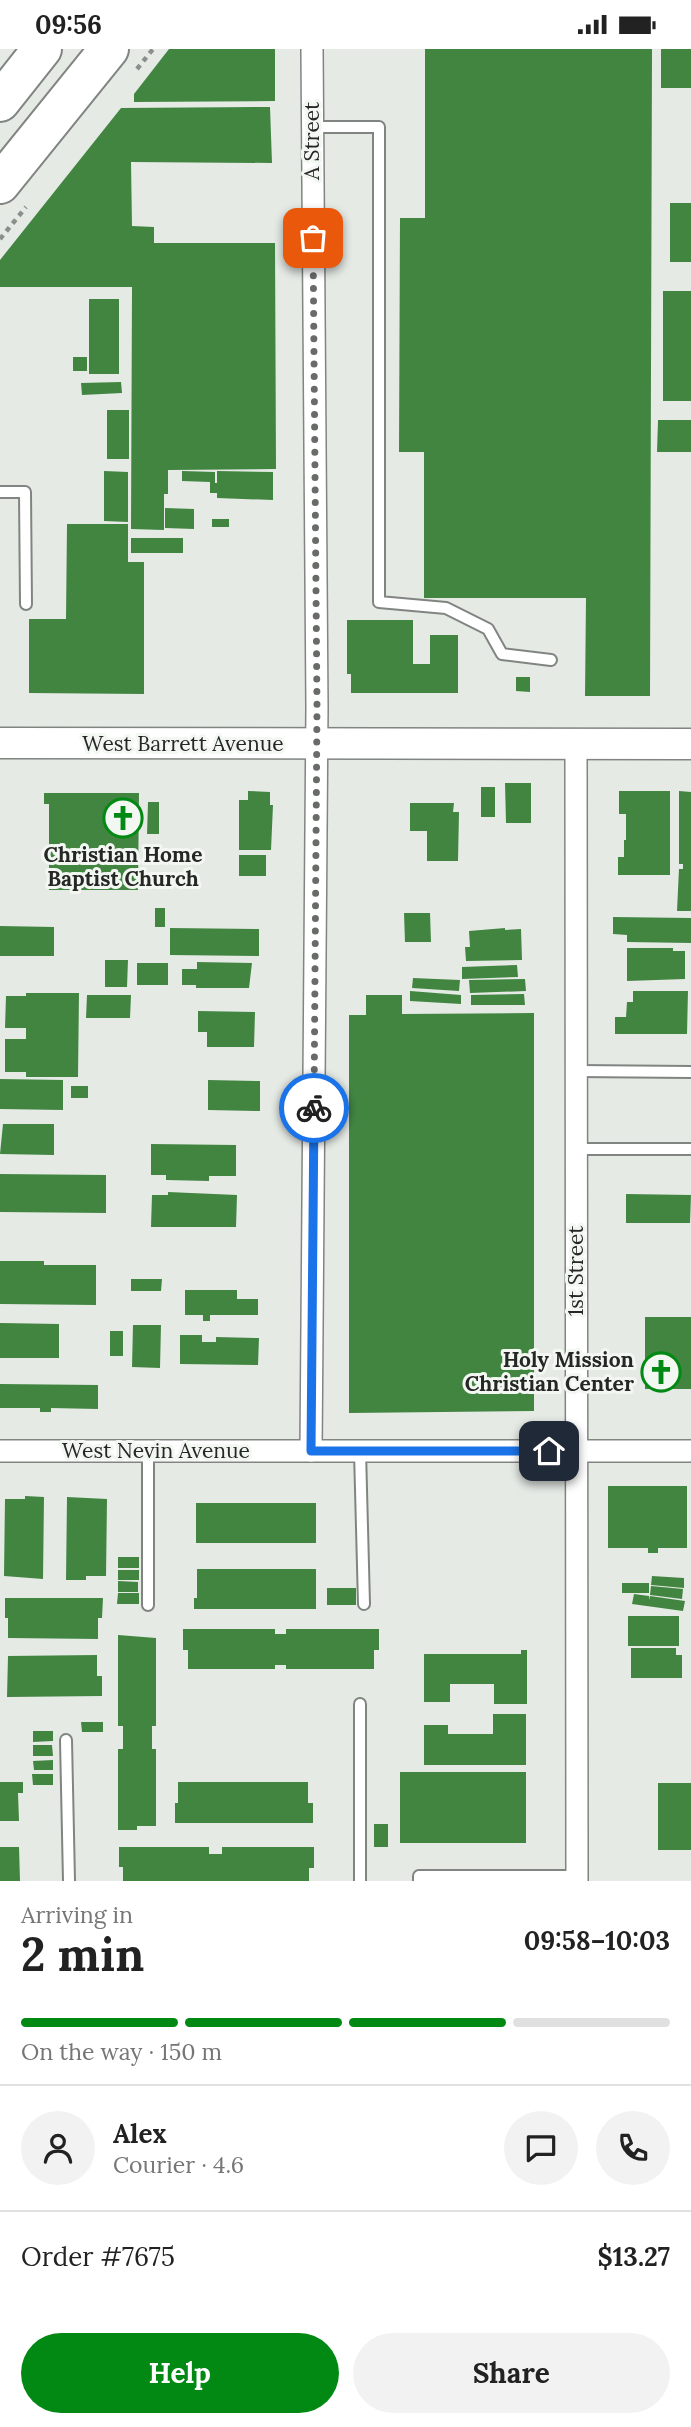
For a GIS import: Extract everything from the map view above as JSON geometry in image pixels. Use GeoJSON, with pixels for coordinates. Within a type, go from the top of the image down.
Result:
{"type":"FeatureCollection","features":[{"type":"Feature","properties":{"kind":"highway"},"geometry":{"type":"LineString","coordinates":[[0,102],[42,49]]}},
{"type":"Feature","properties":{"kind":"highway"},"geometry":{"type":"LineString","coordinates":[[0,184],[109,49]]}},
{"type":"Feature","properties":{"kind":"main road","name":"West Barrett Avenue"},"geometry":{"type":"LineString","coordinates":[[0,743],[691,744]]}},
{"type":"Feature","properties":{"kind":"street","name":"A Street"},"geometry":{"type":"LineString","coordinates":[[311,1451],[317,744],[312,49]]}},
{"type":"Feature","properties":{"kind":"street","name":"1st Street"},"geometry":{"type":"LineString","coordinates":[[576,744],[577,1879]]}},
{"type":"Feature","properties":{"kind":"street","name":"West Nevin Avenue"},"geometry":{"type":"LineString","coordinates":[[0,1451],[691,1451]]}},
{"type":"Feature","properties":{"kind":"lane"},"geometry":{"type":"LineString","coordinates":[[312,128],[379,127],[379,602],[446,608],[488,629],[502,654],[551,660]]}},
{"type":"Feature","properties":{"kind":"lane"},"geometry":{"type":"LineString","coordinates":[[0,492],[25,492],[26,604]]}},
{"type":"Feature","properties":{"kind":"lane"},"geometry":{"type":"LineString","coordinates":[[576,1071],[691,1072]]}},
{"type":"Feature","properties":{"kind":"lane"},"geometry":{"type":"LineString","coordinates":[[576,1149],[691,1149]]}},
{"type":"Feature","properties":{"kind":"lane"},"geometry":{"type":"LineString","coordinates":[[148,1451],[148,1605]]}},
{"type":"Feature","properties":{"kind":"lane"},"geometry":{"type":"LineString","coordinates":[[360,1451],[364,1604]]}},
{"type":"Feature","properties":{"kind":"lane"},"geometry":{"type":"LineString","coordinates":[[360,1704],[360,1881]]}},
{"type":"Feature","properties":{"kind":"lane"},"geometry":{"type":"LineString","coordinates":[[66,1740],[69,1881]]}},
{"type":"Feature","properties":{"kind":"lane"},"geometry":{"type":"LineString","coordinates":[[419,1881],[419,1876],[577,1879]]}},
{"type":"Feature","properties":{"kind":"building"},"geometry":{"type":"Polygon","coordinates":[[[169,49],[275,49],[275,101],[134,102],[134,94],[169,49]]]}},
{"type":"Feature","properties":{"kind":"building"},"geometry":{"type":"Polygon","coordinates":[[[425,49],[652,49],[650,696],[585,696],[586,598],[424,598],[424,452],[399,452],[400,218],[425,218],[425,49]]]}},
{"type":"Feature","properties":{"kind":"building"},"geometry":{"type":"Polygon","coordinates":[[[661,49],[691,49],[691,88],[661,88],[661,49]]]}},
{"type":"Feature","properties":{"kind":"building"},"geometry":{"type":"Polygon","coordinates":[[[270,107],[272,163],[131,162],[132,226],[154,227],[154,243],[275,243],[276,469],[168,470],[168,494],[164,494],[164,530],[131,529],[132,287],[0,287],[0,260],[121,108],[270,107]]]}},
{"type":"Feature","properties":{"kind":"building"},"geometry":{"type":"Polygon","coordinates":[[[670,203],[691,203],[691,262],[670,262],[670,203]]]}},
{"type":"Feature","properties":{"kind":"building"},"geometry":{"type":"Polygon","coordinates":[[[663,291],[691,291],[691,401],[663,401],[663,291]]]}},
{"type":"Feature","properties":{"kind":"building"},"geometry":{"type":"Polygon","coordinates":[[[89,299],[119,299],[119,374],[89,374],[89,299]]]}},
{"type":"Feature","properties":{"kind":"building"},"geometry":{"type":"Polygon","coordinates":[[[73,357],[87,357],[87,371],[73,371],[73,357]]]}},
{"type":"Feature","properties":{"kind":"building"},"geometry":{"type":"Polygon","coordinates":[[[121,382],[122,393],[82,395],[81,383],[121,382]]]}},
{"type":"Feature","properties":{"kind":"building"},"geometry":{"type":"Polygon","coordinates":[[[107,410],[129,410],[129,459],[107,459],[107,410]]]}},
{"type":"Feature","properties":{"kind":"building"},"geometry":{"type":"Polygon","coordinates":[[[658,420],[691,420],[691,452],[657,452],[658,420]]]}},
{"type":"Feature","properties":{"kind":"building"},"geometry":{"type":"Polygon","coordinates":[[[104,471],[128,472],[128,522],[104,521],[104,471]]]}},
{"type":"Feature","properties":{"kind":"building"},"geometry":{"type":"Polygon","coordinates":[[[182,471],[215,472],[215,483],[217,471],[273,472],[273,500],[217,498],[217,493],[210,493],[210,482],[182,481],[182,471]]]}},
{"type":"Feature","properties":{"kind":"building"},"geometry":{"type":"Polygon","coordinates":[[[165,508],[194,509],[194,529],[165,528],[165,508]]]}},
{"type":"Feature","properties":{"kind":"building"},"geometry":{"type":"Polygon","coordinates":[[[212,519],[229,519],[229,527],[212,527],[212,519]]]}},
{"type":"Feature","properties":{"kind":"building"},"geometry":{"type":"Polygon","coordinates":[[[67,524],[128,524],[128,562],[144,562],[144,694],[29,693],[29,619],[66,619],[67,524]]]}},
{"type":"Feature","properties":{"kind":"building"},"geometry":{"type":"Polygon","coordinates":[[[131,538],[183,538],[183,553],[131,553],[131,538]]]}},
{"type":"Feature","properties":{"kind":"building"},"geometry":{"type":"Polygon","coordinates":[[[347,620],[413,620],[413,664],[430,664],[430,635],[458,635],[458,693],[351,693],[351,674],[347,674],[347,620]]]}},
{"type":"Feature","properties":{"kind":"building"},"geometry":{"type":"Polygon","coordinates":[[[516,677],[530,677],[530,692],[516,691],[516,677]]]}},
{"type":"Feature","properties":{"kind":"building"},"geometry":{"type":"Polygon","coordinates":[[[505,783],[531,783],[531,823],[506,823],[505,783]]]}},
{"type":"Feature","properties":{"kind":"building"},"geometry":{"type":"Polygon","coordinates":[[[481,787],[495,787],[495,817],[481,817],[481,787]]]}},
{"type":"Feature","properties":{"kind":"building"},"geometry":{"type":"Polygon","coordinates":[[[248,791],[270,792],[270,805],[273,805],[271,850],[239,850],[239,800],[248,800],[248,791]]]}},
{"type":"Feature","properties":{"kind":"building"},"geometry":{"type":"Polygon","coordinates":[[[619,791],[670,791],[670,875],[618,875],[618,857],[624,857],[626,840],[626,814],[619,814],[619,791]]]}},
{"type":"Feature","properties":{"kind":"building"},"geometry":{"type":"Polygon","coordinates":[[[679,791],[691,792],[691,911],[677,911],[679,869],[683,869],[683,864],[679,864],[679,791]]]}},
{"type":"Feature","properties":{"kind":"building"},"geometry":{"type":"Polygon","coordinates":[[[44,793],[139,793],[138,890],[49,890],[49,859],[44,859],[44,854],[49,854],[49,804],[44,804],[44,793]]]}},
{"type":"Feature","properties":{"kind":"building"},"geometry":{"type":"Polygon","coordinates":[[[148,802],[159,802],[159,834],[147,834],[148,802]]]}},
{"type":"Feature","properties":{"kind":"building"},"geometry":{"type":"Polygon","coordinates":[[[410,803],[454,803],[453,812],[459,812],[458,861],[427,861],[427,831],[410,831],[410,803]]]}},
{"type":"Feature","properties":{"kind":"building"},"geometry":{"type":"Polygon","coordinates":[[[239,855],[266,855],[266,876],[239,876],[239,855]]]}},
{"type":"Feature","properties":{"kind":"building"},"geometry":{"type":"Polygon","coordinates":[[[155,908],[165,908],[165,927],[155,927],[155,908]]]}},
{"type":"Feature","properties":{"kind":"building"},"geometry":{"type":"Polygon","coordinates":[[[404,913],[430,913],[431,942],[405,942],[404,913]]]}},
{"type":"Feature","properties":{"kind":"building"},"geometry":{"type":"Polygon","coordinates":[[[613,917],[691,918],[691,943],[627,942],[627,935],[613,934],[613,917]]]}},
{"type":"Feature","properties":{"kind":"building"},"geometry":{"type":"Polygon","coordinates":[[[0,926],[54,927],[54,956],[0,956],[0,926]]]}},
{"type":"Feature","properties":{"kind":"building"},"geometry":{"type":"Polygon","coordinates":[[[170,928],[259,929],[259,956],[170,955],[170,928]]]}},
{"type":"Feature","properties":{"kind":"building"},"geometry":{"type":"Polygon","coordinates":[[[521,929],[522,960],[466,961],[465,947],[470,947],[469,931],[521,929]]]}},
{"type":"Feature","properties":{"kind":"building"},"geometry":{"type":"Polygon","coordinates":[[[627,948],[673,948],[673,951],[685,951],[685,979],[627,981],[627,948]]]}},
{"type":"Feature","properties":{"kind":"building"},"geometry":{"type":"Polygon","coordinates":[[[105,960],[128,960],[127,987],[105,987],[105,960]]]}},
{"type":"Feature","properties":{"kind":"building"},"geometry":{"type":"Polygon","coordinates":[[[197,962],[252,963],[249,988],[196,988],[196,985],[182,985],[182,969],[197,969],[197,962]]]}},
{"type":"Feature","properties":{"kind":"building"},"geometry":{"type":"Polygon","coordinates":[[[137,963],[168,963],[168,985],[137,985],[137,963]]]}},
{"type":"Feature","properties":{"kind":"building"},"geometry":{"type":"Polygon","coordinates":[[[517,965],[518,977],[462,979],[462,967],[517,965]]]}},
{"type":"Feature","properties":{"kind":"building"},"geometry":{"type":"Polygon","coordinates":[[[413,978],[460,980],[459,991],[412,988],[413,978]]]}},
{"type":"Feature","properties":{"kind":"building"},"geometry":{"type":"Polygon","coordinates":[[[525,979],[526,991],[470,993],[469,980],[525,979]]]}},
{"type":"Feature","properties":{"kind":"building"},"geometry":{"type":"Polygon","coordinates":[[[410,991],[461,995],[461,1004],[410,1001],[410,991]]]}},
{"type":"Feature","properties":{"kind":"building"},"geometry":{"type":"Polygon","coordinates":[[[633,991],[688,991],[687,1034],[615,1034],[615,1017],[626,1017],[627,1002],[633,1002],[633,991]]]}},
{"type":"Feature","properties":{"kind":"building"},"geometry":{"type":"Polygon","coordinates":[[[26,993],[79,993],[78,1077],[26,1077],[26,1072],[5,1072],[5,1039],[26,1039],[26,1028],[5,1028],[6,996],[26,996],[26,993]]]}},
{"type":"Feature","properties":{"kind":"building"},"geometry":{"type":"Polygon","coordinates":[[[524,994],[525,1005],[471,1005],[471,995],[524,994]]]}},
{"type":"Feature","properties":{"kind":"building"},"geometry":{"type":"Polygon","coordinates":[[[87,995],[131,995],[130,1018],[86,1018],[87,995]]]}},
{"type":"Feature","properties":{"kind":"building"},"geometry":{"type":"Polygon","coordinates":[[[366,995],[402,995],[402,1014],[534,1013],[534,1411],[349,1413],[349,1015],[366,1015],[366,995]]]}},
{"type":"Feature","properties":{"kind":"building"},"geometry":{"type":"Polygon","coordinates":[[[198,1011],[255,1012],[254,1047],[207,1047],[207,1032],[198,1032],[198,1011]]]}},
{"type":"Feature","properties":{"kind":"building"},"geometry":{"type":"Polygon","coordinates":[[[0,1079],[63,1080],[63,1110],[0,1109],[0,1079]]]}},
{"type":"Feature","properties":{"kind":"building"},"geometry":{"type":"Polygon","coordinates":[[[208,1080],[260,1081],[260,1111],[208,1110],[208,1080]]]}},
{"type":"Feature","properties":{"kind":"building"},"geometry":{"type":"Polygon","coordinates":[[[71,1086],[88,1086],[88,1098],[71,1098],[71,1086]]]}},
{"type":"Feature","properties":{"kind":"building"},"geometry":{"type":"Polygon","coordinates":[[[3,1124],[54,1124],[54,1155],[0,1154],[3,1124]]]}},
{"type":"Feature","properties":{"kind":"building"},"geometry":{"type":"Polygon","coordinates":[[[151,1144],[236,1145],[236,1176],[209,1176],[209,1181],[166,1180],[166,1175],[151,1175],[151,1144]]]}},
{"type":"Feature","properties":{"kind":"building"},"geometry":{"type":"Polygon","coordinates":[[[0,1174],[106,1175],[106,1213],[0,1212],[0,1174]]]}},
{"type":"Feature","properties":{"kind":"building"},"geometry":{"type":"Polygon","coordinates":[[[168,1192],[237,1195],[236,1227],[151,1227],[152,1195],[168,1195],[168,1192]]]}},
{"type":"Feature","properties":{"kind":"building"},"geometry":{"type":"Polygon","coordinates":[[[626,1194],[691,1195],[690,1223],[626,1223],[626,1194]]]}},
{"type":"Feature","properties":{"kind":"building"},"geometry":{"type":"Polygon","coordinates":[[[0,1261],[44,1261],[44,1265],[96,1265],[96,1305],[0,1304],[0,1261]]]}},
{"type":"Feature","properties":{"kind":"building"},"geometry":{"type":"Polygon","coordinates":[[[131,1279],[162,1279],[161,1291],[131,1291],[131,1279]]]}},
{"type":"Feature","properties":{"kind":"building"},"geometry":{"type":"Polygon","coordinates":[[[185,1290],[237,1290],[237,1299],[258,1299],[258,1315],[210,1315],[210,1321],[203,1321],[203,1315],[185,1315],[185,1290]]]}},
{"type":"Feature","properties":{"kind":"building"},"geometry":{"type":"Polygon","coordinates":[[[645,1317],[691,1317],[691,1389],[645,1389],[645,1317]]]}},
{"type":"Feature","properties":{"kind":"building"},"geometry":{"type":"Polygon","coordinates":[[[0,1323],[59,1324],[59,1358],[0,1358],[0,1323]]]}},
{"type":"Feature","properties":{"kind":"building"},"geometry":{"type":"Polygon","coordinates":[[[133,1325],[161,1325],[160,1368],[132,1367],[133,1325]]]}},
{"type":"Feature","properties":{"kind":"building"},"geometry":{"type":"Polygon","coordinates":[[[110,1331],[123,1331],[123,1356],[110,1356],[110,1331]]]}},
{"type":"Feature","properties":{"kind":"building"},"geometry":{"type":"Polygon","coordinates":[[[180,1335],[202,1335],[202,1342],[216,1342],[216,1337],[259,1338],[258,1365],[180,1364],[180,1335]]]}},
{"type":"Feature","properties":{"kind":"building"},"geometry":{"type":"Polygon","coordinates":[[[0,1384],[98,1385],[98,1409],[51,1408],[51,1412],[40,1412],[40,1408],[0,1408],[0,1384]]]}},
{"type":"Feature","properties":{"kind":"building"},"geometry":{"type":"Polygon","coordinates":[[[608,1486],[687,1486],[687,1548],[658,1548],[658,1553],[648,1553],[648,1548],[608,1548],[608,1486]]]}},
{"type":"Feature","properties":{"kind":"building"},"geometry":{"type":"Polygon","coordinates":[[[25,1496],[44,1497],[43,1579],[4,1576],[5,1499],[25,1499],[25,1496]]]}},
{"type":"Feature","properties":{"kind":"building"},"geometry":{"type":"Polygon","coordinates":[[[67,1497],[107,1499],[106,1576],[66,1580],[67,1497]]]}},
{"type":"Feature","properties":{"kind":"building"},"geometry":{"type":"Polygon","coordinates":[[[196,1503],[316,1503],[316,1543],[196,1543],[196,1503]]]}},
{"type":"Feature","properties":{"kind":"building"},"geometry":{"type":"Polygon","coordinates":[[[118,1557],[139,1557],[139,1568],[118,1568],[118,1557]]]}},
{"type":"Feature","properties":{"kind":"building"},"geometry":{"type":"Polygon","coordinates":[[[197,1569],[316,1569],[316,1609],[194,1609],[194,1598],[197,1598],[197,1569]]]}},
{"type":"Feature","properties":{"kind":"building"},"geometry":{"type":"Polygon","coordinates":[[[118,1570],[139,1570],[139,1580],[118,1580],[118,1570]]]}},
{"type":"Feature","properties":{"kind":"building"},"geometry":{"type":"Polygon","coordinates":[[[652,1576],[684,1578],[684,1588],[651,1585],[652,1576]]]}},
{"type":"Feature","properties":{"kind":"building"},"geometry":{"type":"Polygon","coordinates":[[[118,1581],[138,1582],[138,1592],[118,1592],[118,1581]]]}},
{"type":"Feature","properties":{"kind":"building"},"geometry":{"type":"Polygon","coordinates":[[[622,1583],[649,1583],[649,1593],[622,1593],[622,1583]]]}},
{"type":"Feature","properties":{"kind":"building"},"geometry":{"type":"Polygon","coordinates":[[[651,1586],[683,1589],[682,1599],[650,1595],[651,1586]]]}},
{"type":"Feature","properties":{"kind":"building"},"geometry":{"type":"Polygon","coordinates":[[[327,1588],[356,1588],[356,1605],[327,1605],[327,1588]]]}},
{"type":"Feature","properties":{"kind":"building"},"geometry":{"type":"Polygon","coordinates":[[[118,1593],[139,1593],[139,1604],[117,1604],[118,1593]]]}},
{"type":"Feature","properties":{"kind":"building"},"geometry":{"type":"Polygon","coordinates":[[[634,1594],[649,1596],[649,1600],[650,1596],[685,1601],[683,1611],[632,1604],[634,1594]]]}},
{"type":"Feature","properties":{"kind":"building"},"geometry":{"type":"Polygon","coordinates":[[[5,1598],[103,1598],[102,1618],[98,1618],[98,1639],[8,1638],[5,1598]]]}},
{"type":"Feature","properties":{"kind":"building"},"geometry":{"type":"Polygon","coordinates":[[[628,1616],[679,1616],[679,1646],[628,1646],[628,1616]]]}},
{"type":"Feature","properties":{"kind":"building"},"geometry":{"type":"Polygon","coordinates":[[[183,1629],[275,1629],[275,1634],[286,1634],[286,1629],[379,1629],[379,1650],[374,1650],[374,1669],[286,1669],[286,1665],[275,1665],[275,1669],[188,1669],[188,1650],[183,1650],[183,1629]]]}},
{"type":"Feature","properties":{"kind":"building"},"geometry":{"type":"Polygon","coordinates":[[[118,1635],[156,1638],[156,1726],[152,1726],[152,1749],[156,1749],[156,1826],[137,1826],[137,1830],[118,1830],[118,1749],[123,1749],[123,1726],[118,1726],[118,1635]]]}},
{"type":"Feature","properties":{"kind":"building"},"geometry":{"type":"Polygon","coordinates":[[[631,1648],[676,1648],[676,1655],[682,1655],[682,1678],[631,1678],[631,1648]]]}},
{"type":"Feature","properties":{"kind":"building"},"geometry":{"type":"Polygon","coordinates":[[[521,1650],[527,1650],[527,1704],[494,1704],[494,1684],[450,1684],[450,1702],[424,1702],[424,1654],[521,1654],[521,1650]]]}},
{"type":"Feature","properties":{"kind":"building"},"geometry":{"type":"Polygon","coordinates":[[[97,1655],[97,1676],[102,1676],[102,1696],[7,1697],[8,1656],[97,1655]]]}},
{"type":"Feature","properties":{"kind":"building"},"geometry":{"type":"Polygon","coordinates":[[[493,1714],[526,1714],[526,1765],[424,1765],[424,1725],[448,1725],[448,1734],[493,1734],[493,1714]]]}},
{"type":"Feature","properties":{"kind":"building"},"geometry":{"type":"Polygon","coordinates":[[[81,1722],[103,1722],[103,1732],[82,1732],[81,1722]]]}},
{"type":"Feature","properties":{"kind":"building"},"geometry":{"type":"Polygon","coordinates":[[[33,1731],[53,1731],[53,1741],[33,1742],[33,1731]]]}},
{"type":"Feature","properties":{"kind":"building"},"geometry":{"type":"Polygon","coordinates":[[[33,1745],[52,1745],[53,1756],[33,1756],[33,1745]]]}},
{"type":"Feature","properties":{"kind":"building"},"geometry":{"type":"Polygon","coordinates":[[[53,1760],[53,1770],[34,1770],[33,1761],[53,1760]]]}},
{"type":"Feature","properties":{"kind":"building"},"geometry":{"type":"Polygon","coordinates":[[[400,1772],[526,1772],[526,1843],[400,1843],[400,1772]]]}},
{"type":"Feature","properties":{"kind":"building"},"geometry":{"type":"Polygon","coordinates":[[[32,1774],[53,1774],[53,1785],[33,1785],[32,1774]]]}},
{"type":"Feature","properties":{"kind":"building"},"geometry":{"type":"Polygon","coordinates":[[[0,1782],[23,1782],[23,1793],[18,1793],[19,1821],[0,1821],[0,1782]]]}},
{"type":"Feature","properties":{"kind":"building"},"geometry":{"type":"Polygon","coordinates":[[[178,1782],[308,1782],[308,1803],[313,1803],[313,1823],[175,1823],[178,1782]]]}},
{"type":"Feature","properties":{"kind":"building"},"geometry":{"type":"Polygon","coordinates":[[[658,1783],[691,1783],[691,1850],[658,1850],[658,1783]]]}},
{"type":"Feature","properties":{"kind":"building"},"geometry":{"type":"Polygon","coordinates":[[[374,1824],[388,1824],[388,1847],[374,1847],[374,1824]]]}},
{"type":"Feature","properties":{"kind":"building"},"geometry":{"type":"Polygon","coordinates":[[[0,1847],[19,1847],[20,1881],[0,1881],[0,1847]]]}},
{"type":"Feature","properties":{"kind":"building"},"geometry":{"type":"Polygon","coordinates":[[[119,1847],[209,1847],[209,1854],[222,1854],[222,1847],[314,1847],[314,1868],[309,1868],[309,1881],[123,1881],[123,1867],[119,1867],[119,1847]]]}},
{"type":"Feature","properties":{"kind":"way so far"},"geometry":{"type":"LineString","coordinates":[[313,238],[317,707],[314,1108]]}},
{"type":"Feature","properties":{"kind":"place","name":"Christian Home Baptist Church"},"geometry":{"type":"Point","coordinates":[123,818]}},
{"type":"Feature","properties":{"kind":"place","name":"Holy Mission Christian Center"},"geometry":{"type":"Point","coordinates":[661,1372]}},
{"type":"Feature","properties":{"kind":"route"},"geometry":{"type":"LineString","coordinates":[[314,1108],[311,1451],[549,1451]]}}]}
